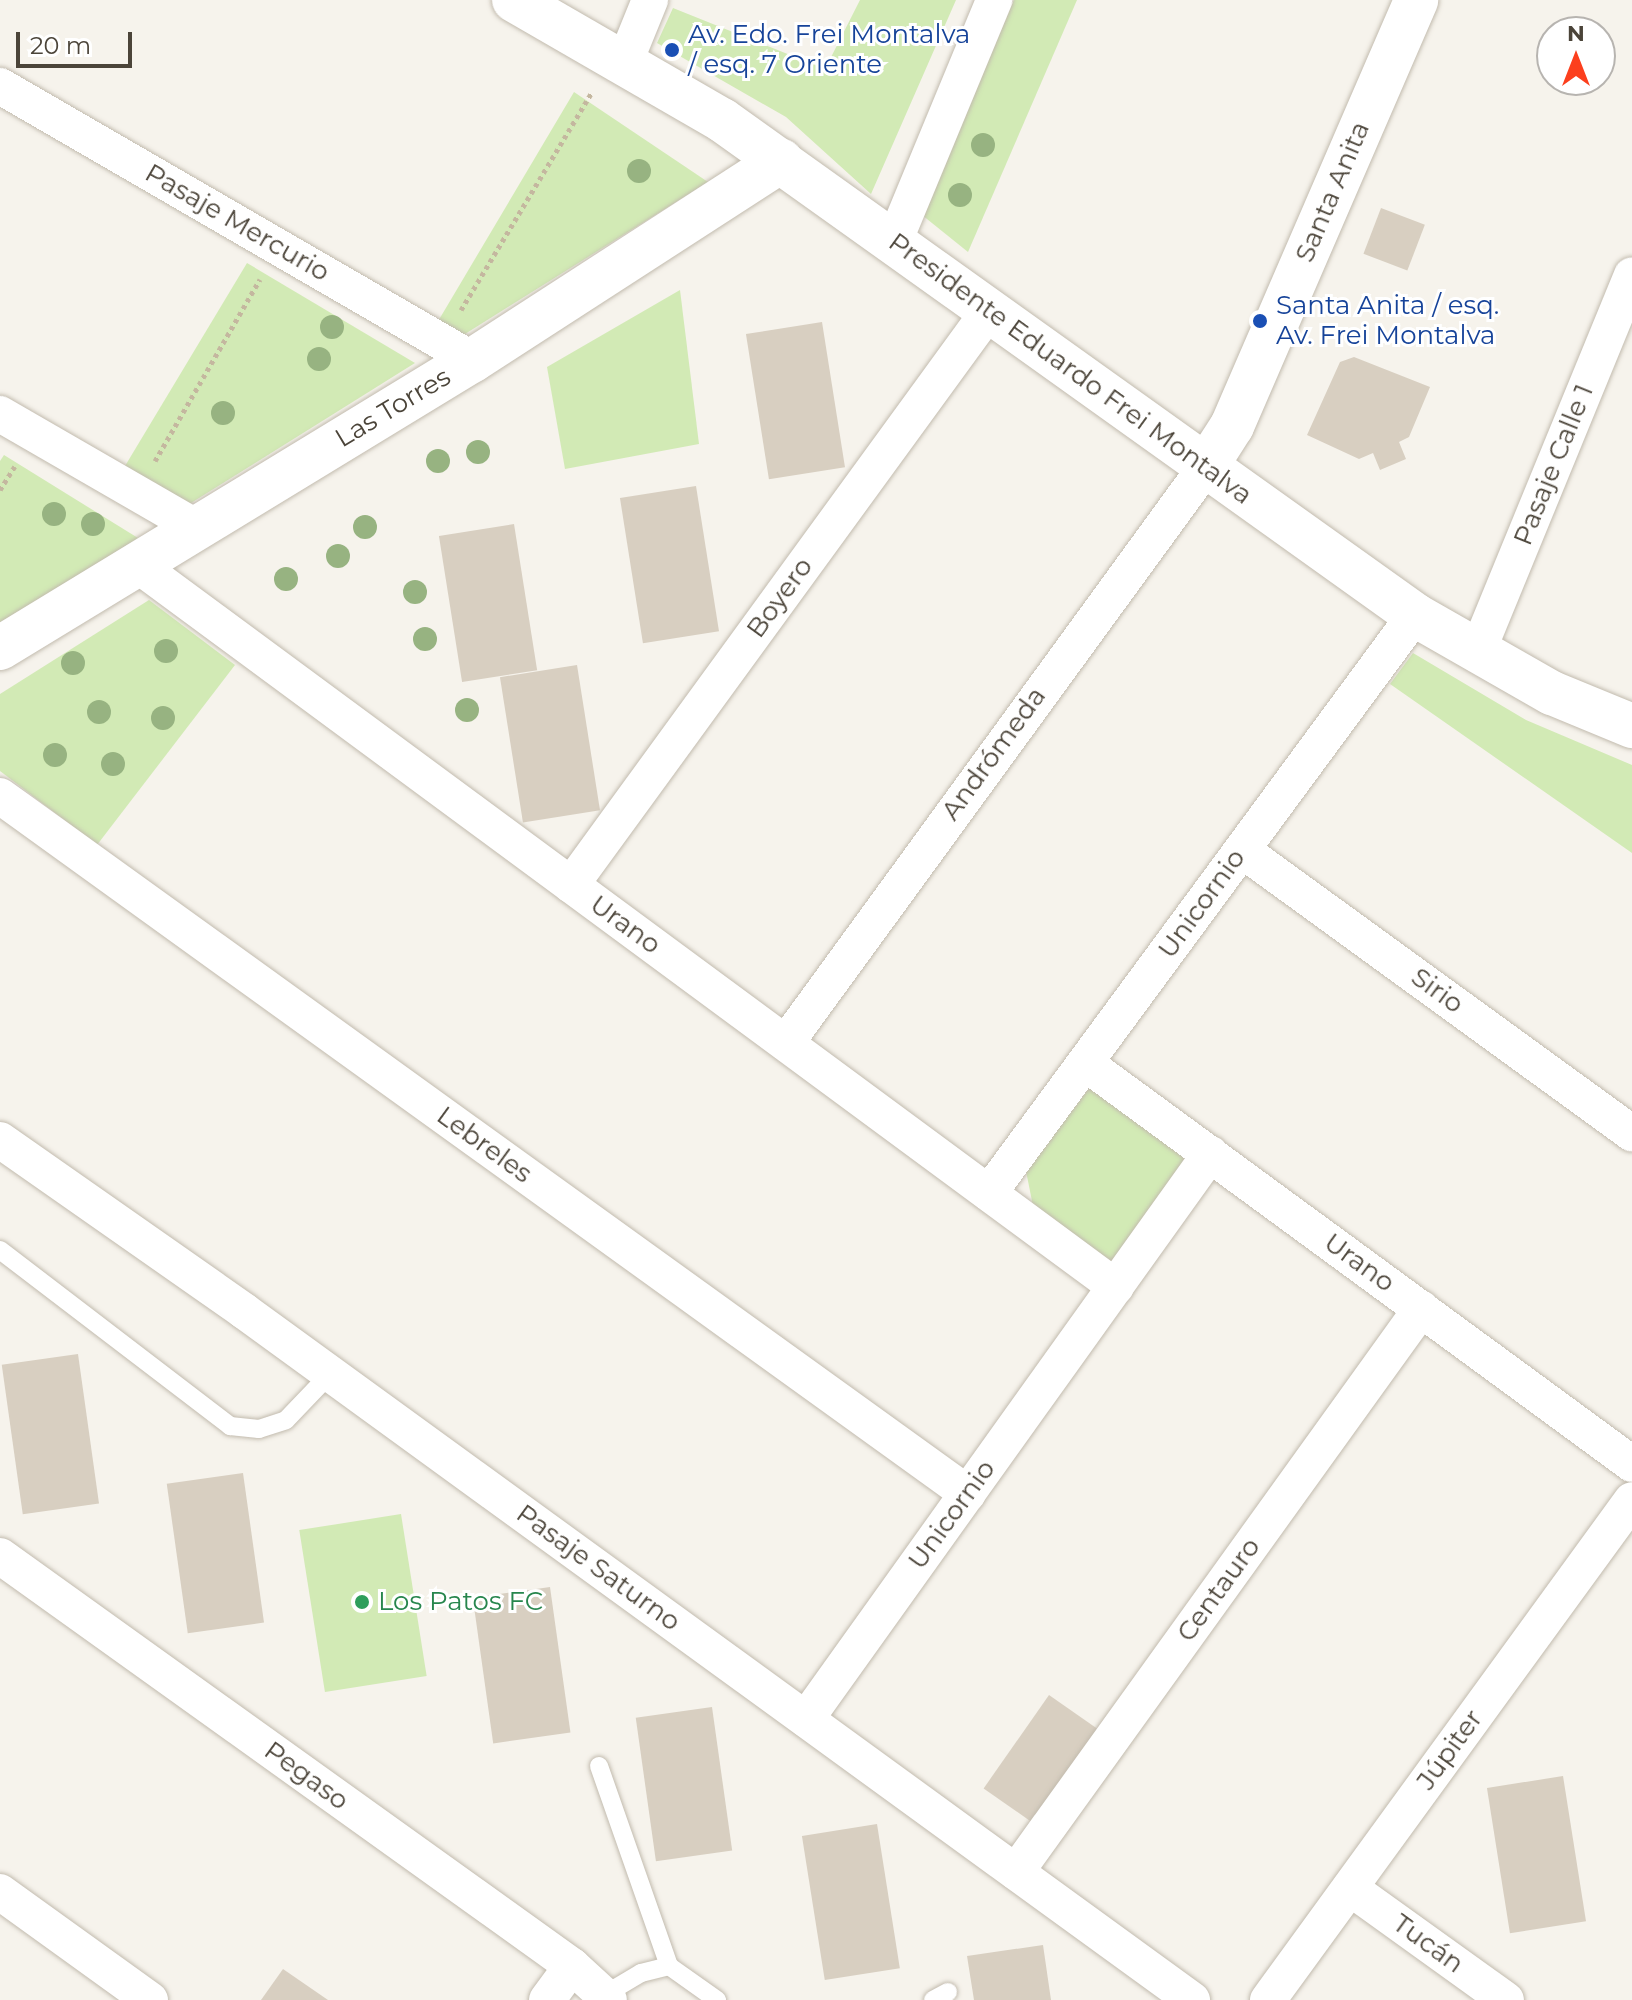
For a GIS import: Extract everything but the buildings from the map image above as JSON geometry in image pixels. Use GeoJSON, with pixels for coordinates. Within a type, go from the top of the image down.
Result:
{"type":"FeatureCollection","features":[{"type":"Feature","properties":{"kind":"street","name":"Presidente Eduardo Frei Montalva"},"geometry":{"type":"LineString","coordinates":[[514,0],[781,161],[1205,468],[1415,615],[1477,653],[1632,726]]}},
{"type":"Feature","properties":{"kind":"street"},"geometry":{"type":"LineString","coordinates":[[618,61],[650,0]]}},
{"type":"Feature","properties":{"kind":"street"},"geometry":{"type":"LineString","coordinates":[[894,242],[994,0]]}},
{"type":"Feature","properties":{"kind":"street","name":"Santa Anita"},"geometry":{"type":"LineString","coordinates":[[1205,468],[1232,426],[1416,0]]}},
{"type":"Feature","properties":{"kind":"street","name":"Pasaje Mercurio"},"geometry":{"type":"LineString","coordinates":[[0,86],[457,351]]}},
{"type":"Feature","properties":{"kind":"street","name":"Las Torres"},"geometry":{"type":"LineString","coordinates":[[0,648],[194,526],[457,351],[781,161]]}},
{"type":"Feature","properties":{"kind":"street","name":"Pasaje Calle 1"},"geometry":{"type":"LineString","coordinates":[[1477,653],[1631,281]]}},
{"type":"Feature","properties":{"kind":"street","name":"Boyero"},"geometry":{"type":"LineString","coordinates":[[571,885],[989,311]]}},
{"type":"Feature","properties":{"kind":"street"},"geometry":{"type":"LineString","coordinates":[[0,414],[194,526]]}},
{"type":"Feature","properties":{"kind":"street","name":"Andrómeda"},"geometry":{"type":"LineString","coordinates":[[786,1043],[1205,468]]}},
{"type":"Feature","properties":{"kind":"street","name":"Urano"},"geometry":{"type":"LineString","coordinates":[[135,563],[1116,1287]]}},
{"type":"Feature","properties":{"kind":"street","name":"Unicornio"},"geometry":{"type":"LineString","coordinates":[[989,1193],[1415,615]]}},
{"type":"Feature","properties":{"kind":"street","name":"Lebreles"},"geometry":{"type":"LineString","coordinates":[[0,796],[968,1494]]}},
{"type":"Feature","properties":{"kind":"street","name":"Sirio"},"geometry":{"type":"LineString","coordinates":[[1242,850],[1632,1133]]}},
{"type":"Feature","properties":{"kind":"street","name":"Urano"},"geometry":{"type":"LineString","coordinates":[[1085,1063],[1632,1464]]}},
{"type":"Feature","properties":{"kind":"street","name":"Pasaje Saturno"},"geometry":{"type":"LineString","coordinates":[[0,1140],[330,1374],[1192,2000]]}},
{"type":"Feature","properties":{"kind":"street","name":"Unicornio"},"geometry":{"type":"LineString","coordinates":[[806,1719],[1210,1154]]}},
{"type":"Feature","properties":{"kind":"street","name":"Centauro"},"geometry":{"type":"LineString","coordinates":[[1016,1872],[1421,1309]]}},
{"type":"Feature","properties":{"kind":"street","name":"Júpiter"},"geometry":{"type":"LineString","coordinates":[[1268,2000],[1632,1500]]}},
{"type":"Feature","properties":{"kind":"street","name":"Pegaso"},"geometry":{"type":"LineString","coordinates":[[4,1567],[572,1966],[606,1997]]}},
{"type":"Feature","properties":{"kind":"street","name":"Tucán"},"geometry":{"type":"LineString","coordinates":[[1350,1888],[1506,2000]]}},
{"type":"Feature","properties":{"kind":"street"},"geometry":{"type":"LineString","coordinates":[[0,1892],[150,2000]]}},
{"type":"Feature","properties":{"kind":"street"},"geometry":{"type":"LineString","coordinates":[[547,2000],[572,1966]]}},
{"type":"Feature","properties":{"kind":"lane"},"geometry":{"type":"LineString","coordinates":[[0,1250],[230,1426],[259,1429],[286,1420],[330,1374]]}},
{"type":"Feature","properties":{"kind":"lane"},"geometry":{"type":"LineString","coordinates":[[599,1766],[669,1966],[717,2000]]}},
{"type":"Feature","properties":{"kind":"lane"},"geometry":{"type":"LineString","coordinates":[[606,1997],[641,1973],[669,1966]]}},
{"type":"Feature","properties":{"kind":"path"},"geometry":{"type":"LineString","coordinates":[[457,351],[618,61]]}},
{"type":"Feature","properties":{"kind":"path"},"geometry":{"type":"LineString","coordinates":[[136,492],[279,247]]}},
{"type":"Feature","properties":{"kind":"green space"},"geometry":{"type":"Polygon","coordinates":[[[860,0],[956,0],[871,194],[786,117],[657,43],[673,8],[825,69],[860,0]]]}},
{"type":"Feature","properties":{"kind":"green space"},"geometry":{"type":"Polygon","coordinates":[[[1014,0],[1077,0],[968,252],[922,215],[1014,0]]]}},
{"type":"Feature","properties":{"kind":"green space"},"geometry":{"type":"Polygon","coordinates":[[[574,92],[708,182],[457,339],[437,323],[574,92]]]}},
{"type":"Feature","properties":{"kind":"green space"},"geometry":{"type":"Polygon","coordinates":[[[247,263],[415,363],[183,508],[122,471],[247,263]]]}},
{"type":"Feature","properties":{"kind":"green space"},"geometry":{"type":"Polygon","coordinates":[[[680,290],[699,444],[565,469],[547,367],[680,290]]]}},
{"type":"Feature","properties":{"kind":"green space"},"geometry":{"type":"Polygon","coordinates":[[[4,455],[138,538],[0,626],[0,461],[4,455]]]}},
{"type":"Feature","properties":{"kind":"green space"},"geometry":{"type":"Polygon","coordinates":[[[149,600],[235,665],[97,845],[0,771],[0,694],[149,600]]]}},
{"type":"Feature","properties":{"kind":"green space"},"geometry":{"type":"Polygon","coordinates":[[[1413,653],[1526,720],[1632,765],[1632,853],[1390,684],[1413,653]]]}},
{"type":"Feature","properties":{"kind":"green space"},"geometry":{"type":"Polygon","coordinates":[[[1090,1087],[1191,1160],[1114,1265],[1034,1211],[1026,1171],[1090,1087]]]}},
{"type":"Feature","properties":{"kind":"green space","name":"Los Patos FC"},"geometry":{"type":"Polygon","coordinates":[[[401,1514],[427,1676],[325,1692],[299,1530],[401,1514]]]}},
{"type":"Feature","properties":{"kind":"place","name":"Av. Edo. Frei Montalva / esq. 7 Oriente"},"geometry":{"type":"Point","coordinates":[672,50]}},
{"type":"Feature","properties":{"kind":"place","name":"Santa Anita / esq. Av. Frei Montalva"},"geometry":{"type":"Point","coordinates":[1260,321]}},
{"type":"Feature","properties":{"kind":"place","name":"Los Patos FC"},"geometry":{"type":"Point","coordinates":[362,1602]}}]}
